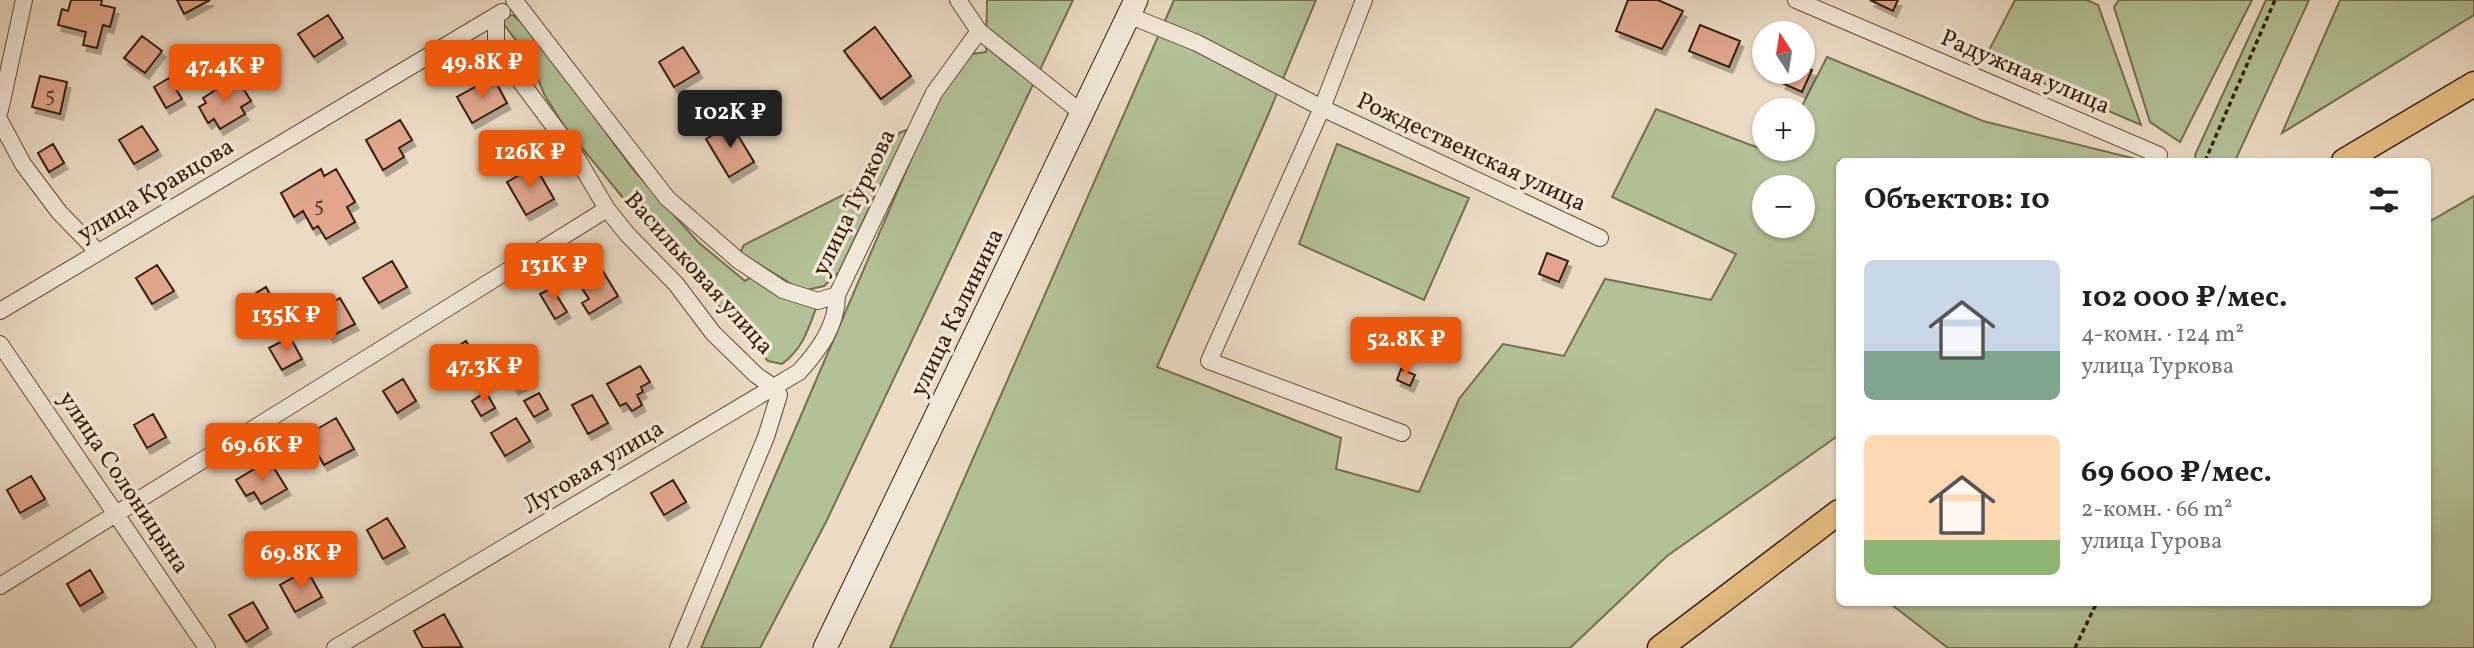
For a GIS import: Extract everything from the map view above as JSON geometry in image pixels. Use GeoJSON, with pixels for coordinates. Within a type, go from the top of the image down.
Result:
{"type":"FeatureCollection","features":[{"type":"Feature","properties":{"kind":"main road","name":"улица Калинина"},"geometry":{"type":"LineString","coordinates":[[825,648],[1132,8]]}},
{"type":"Feature","properties":{"kind":"main road"},"geometry":{"type":"LineString","coordinates":[[2349,158],[2474,84]]}},
{"type":"Feature","properties":{"kind":"main road"},"geometry":{"type":"LineString","coordinates":[[1660,648],[1836,514]]}},
{"type":"Feature","properties":{"kind":"street"},"geometry":{"type":"LineString","coordinates":[[0,110],[24,0]]}},
{"type":"Feature","properties":{"kind":"street"},"geometry":{"type":"LineString","coordinates":[[958,0],[979,31],[1083,114]]}},
{"type":"Feature","properties":{"kind":"street"},"geometry":{"type":"LineString","coordinates":[[1364,0],[1322,108],[1209,361],[1402,433]]}},
{"type":"Feature","properties":{"kind":"street","name":"Радужная улица"},"geometry":{"type":"LineString","coordinates":[[1796,0],[2159,155]]}},
{"type":"Feature","properties":{"kind":"street","name":"улица Туркова"},"geometry":{"type":"LineString","coordinates":[[514,1],[667,198],[738,260],[783,290],[818,301],[837,296],[934,93],[979,31]]}},
{"type":"Feature","properties":{"kind":"street","name":"улица Кравцова"},"geometry":{"type":"LineString","coordinates":[[0,311],[496,17],[514,1]]}},
{"type":"Feature","properties":{"kind":"street","name":"Рождественская улица"},"geometry":{"type":"LineString","coordinates":[[1132,8],[1322,108],[1600,238]]}},
{"type":"Feature","properties":{"kind":"street","name":"Васильковая улица"},"geometry":{"type":"LineString","coordinates":[[496,17],[496,41],[506,62],[574,153],[607,209],[627,234],[676,284],[713,333],[756,375],[775,388],[779,395],[766,437],[678,648]]}},
{"type":"Feature","properties":{"kind":"street"},"geometry":{"type":"LineString","coordinates":[[0,121],[23,164],[60,212],[98,252]]}},
{"type":"Feature","properties":{"kind":"street"},"geometry":{"type":"LineString","coordinates":[[0,586],[607,209]]}},
{"type":"Feature","properties":{"kind":"street","name":"Луговая улица"},"geometry":{"type":"LineString","coordinates":[[335,648],[799,372],[820,348],[837,312],[837,296]]}},
{"type":"Feature","properties":{"kind":"street","name":"улица Солоницына"},"geometry":{"type":"LineString","coordinates":[[0,344],[207,648]]}},
{"type":"Feature","properties":{"kind":"path"},"geometry":{"type":"LineString","coordinates":[[2206,158],[2275,0]]}},
{"type":"Feature","properties":{"kind":"path"},"geometry":{"type":"LineString","coordinates":[[2075,648],[2095,606]]}},
{"type":"Feature","properties":{"kind":"green space"},"geometry":{"type":"Polygon","coordinates":[[[987,0],[1073,0],[826,522],[760,648],[701,648],[937,99],[972,54],[986,52],[987,0]]]}},
{"type":"Feature","properties":{"kind":"green space"},"geometry":{"type":"Polygon","coordinates":[[[1174,0],[1316,0],[1157,367],[1341,438],[1336,469],[1419,492],[1459,399],[1503,344],[1564,356],[1605,279],[1711,300],[1736,254],[1612,197],[1656,109],[1752,145],[1752,161],[1815,161],[1815,98],[1806,98],[1827,57],[1983,121],[2132,158],[1836,158],[1836,437],[1667,556],[1570,648],[890,648],[1174,0]]]}},
{"type":"Feature","properties":{"kind":"green space"},"geometry":{"type":"Polygon","coordinates":[[[2015,0],[2087,0],[2098,5],[2141,125],[1985,58],[2015,0]]]}},
{"type":"Feature","properties":{"kind":"green space"},"geometry":{"type":"Polygon","coordinates":[[[2119,0],[2252,0],[2180,142],[2150,122],[2114,7],[2119,0]]]}},
{"type":"Feature","properties":{"kind":"green space"},"geometry":{"type":"Polygon","coordinates":[[[2266,0],[2309,0],[2236,158],[2196,158],[2266,0]]]}},
{"type":"Feature","properties":{"kind":"green space"},"geometry":{"type":"Polygon","coordinates":[[[2340,0],[2474,0],[2474,15],[2282,133],[2340,0]]]}},
{"type":"Feature","properties":{"kind":"green space"},"geometry":{"type":"Polygon","coordinates":[[[513,15],[533,33],[632,168],[698,242],[745,281],[752,276],[782,296],[816,308],[799,346],[782,364],[768,361],[629,205],[564,126],[544,94],[531,60],[499,18],[513,15]]]}},
{"type":"Feature","properties":{"kind":"green space"},"geometry":{"type":"Polygon","coordinates":[[[906,130],[904,144],[875,196],[839,272],[824,286],[803,291],[740,253],[744,245],[861,186],[881,164],[899,133],[906,130]]]}},
{"type":"Feature","properties":{"kind":"green space"},"geometry":{"type":"Polygon","coordinates":[[[1337,144],[1469,198],[1424,300],[1299,244],[1337,144]]]}},
{"type":"Feature","properties":{"kind":"green space"},"geometry":{"type":"Polygon","coordinates":[[[2474,196],[2474,648],[1948,648],[1893,606],[2431,606],[2431,221],[2474,196]]]}},
{"type":"Feature","properties":{"kind":"building"},"geometry":{"type":"Polygon","coordinates":[[[71,0],[102,0],[101,5],[115,8],[110,27],[103,25],[97,48],[83,45],[86,32],[58,25],[62,9],[68,11],[71,0]]]}},
{"type":"Feature","properties":{"kind":"building"},"geometry":{"type":"Polygon","coordinates":[[[177,0],[210,0],[184,14],[177,0]]]}},
{"type":"Feature","properties":{"kind":"building"},"geometry":{"type":"Polygon","coordinates":[[[1628,0],[1658,0],[1683,11],[1662,49],[1616,31],[1628,0]]]}},
{"type":"Feature","properties":{"kind":"building"},"geometry":{"type":"Polygon","coordinates":[[[1870,0],[1898,0],[1893,11],[1870,0]]]}},
{"type":"Feature","properties":{"kind":"building"},"geometry":{"type":"Polygon","coordinates":[[[328,15],[343,38],[314,57],[298,34],[328,15]]]}},
{"type":"Feature","properties":{"kind":"building"},"geometry":{"type":"Polygon","coordinates":[[[1700,25],[1740,41],[1729,67],[1689,51],[1700,25]]]}},
{"type":"Feature","properties":{"kind":"building"},"geometry":{"type":"Polygon","coordinates":[[[875,27],[911,76],[881,99],[844,51],[875,27]]]}},
{"type":"Feature","properties":{"kind":"building"},"geometry":{"type":"Polygon","coordinates":[[[142,36],[162,51],[145,73],[124,58],[142,36]]]}},
{"type":"Feature","properties":{"kind":"building"},"geometry":{"type":"Polygon","coordinates":[[[683,47],[699,72],[674,87],[659,62],[683,47]]]}},
{"type":"Feature","properties":{"kind":"building"},"geometry":{"type":"Polygon","coordinates":[[[40,76],[67,82],[60,114],[32,107],[40,76]]]}},
{"type":"Feature","properties":{"kind":"building"},"geometry":{"type":"Polygon","coordinates":[[[236,77],[251,101],[241,107],[245,114],[220,129],[214,119],[208,123],[199,107],[206,103],[203,98],[236,77]]]}},
{"type":"Feature","properties":{"kind":"building"},"geometry":{"type":"Polygon","coordinates":[[[493,77],[507,103],[472,123],[457,97],[493,77]]]}},
{"type":"Feature","properties":{"kind":"building"},"geometry":{"type":"Polygon","coordinates":[[[169,78],[182,99],[166,108],[154,87],[169,78]]]}},
{"type":"Feature","properties":{"kind":"building"},"geometry":{"type":"Polygon","coordinates":[[[1784,84],[1806,84],[1802,92],[1784,84]]]}},
{"type":"Feature","properties":{"kind":"building"},"geometry":{"type":"Polygon","coordinates":[[[400,120],[412,140],[399,148],[404,157],[383,170],[366,140],[400,120]]]}},
{"type":"Feature","properties":{"kind":"building"},"geometry":{"type":"Polygon","coordinates":[[[731,124],[754,162],[729,177],[706,139],[731,124]]]}},
{"type":"Feature","properties":{"kind":"building"},"geometry":{"type":"Polygon","coordinates":[[[142,126],[158,150],[134,164],[119,140],[142,126]]]}},
{"type":"Feature","properties":{"kind":"building"},"geometry":{"type":"Polygon","coordinates":[[[53,144],[64,163],[49,172],[38,153],[53,144]]]}},
{"type":"Feature","properties":{"kind":"building"},"geometry":{"type":"Polygon","coordinates":[[[535,166],[554,199],[526,215],[507,182],[535,166]]]}},
{"type":"Feature","properties":{"kind":"building"},"geometry":{"type":"Polygon","coordinates":[[[321,169],[324,176],[336,169],[355,202],[347,207],[355,222],[326,239],[318,226],[313,229],[303,211],[294,217],[281,193],[321,169]]]}},
{"type":"Feature","properties":{"kind":"building"},"geometry":{"type":"Polygon","coordinates":[[[1547,253],[1568,261],[1559,282],[1539,274],[1547,253]]]}},
{"type":"Feature","properties":{"kind":"building"},"geometry":{"type":"Polygon","coordinates":[[[596,260],[618,296],[589,314],[582,303],[589,299],[573,274],[596,260]]]}},
{"type":"Feature","properties":{"kind":"building"},"geometry":{"type":"Polygon","coordinates":[[[392,261],[407,287],[379,303],[363,278],[392,261]]]}},
{"type":"Feature","properties":{"kind":"building"},"geometry":{"type":"Polygon","coordinates":[[[157,265],[174,291],[152,304],[136,278],[157,265]]]}},
{"type":"Feature","properties":{"kind":"building"},"geometry":{"type":"Polygon","coordinates":[[[266,287],[276,306],[261,316],[248,298],[266,287]]]}},
{"type":"Feature","properties":{"kind":"building"},"geometry":{"type":"Polygon","coordinates":[[[552,288],[567,312],[555,319],[540,294],[552,288]]]}},
{"type":"Feature","properties":{"kind":"building"},"geometry":{"type":"Polygon","coordinates":[[[340,298],[355,324],[330,337],[316,311],[340,298]]]}},
{"type":"Feature","properties":{"kind":"building"},"geometry":{"type":"Polygon","coordinates":[[[290,337],[302,359],[282,370],[269,348],[290,337]]]}},
{"type":"Feature","properties":{"kind":"building"},"geometry":{"type":"Polygon","coordinates":[[[466,341],[481,365],[460,377],[446,354],[466,341]]]}},
{"type":"Feature","properties":{"kind":"building"},"geometry":{"type":"Polygon","coordinates":[[[522,366],[530,380],[515,389],[507,374],[522,366]]]}},
{"type":"Feature","properties":{"kind":"building"},"geometry":{"type":"Polygon","coordinates":[[[640,366],[650,382],[641,387],[643,392],[637,395],[642,405],[632,411],[626,403],[620,406],[607,384],[640,366]]]}},
{"type":"Feature","properties":{"kind":"building"},"geometry":{"type":"Polygon","coordinates":[[[1401,369],[1415,375],[1410,386],[1397,380],[1401,369]]]}},
{"type":"Feature","properties":{"kind":"building"},"geometry":{"type":"Polygon","coordinates":[[[403,379],[416,401],[397,413],[383,391],[403,379]]]}},
{"type":"Feature","properties":{"kind":"building"},"geometry":{"type":"Polygon","coordinates":[[[486,392],[495,408],[481,416],[472,401],[486,392]]]}},
{"type":"Feature","properties":{"kind":"building"},"geometry":{"type":"Polygon","coordinates":[[[539,393],[548,409],[534,417],[524,401],[539,393]]]}},
{"type":"Feature","properties":{"kind":"building"},"geometry":{"type":"Polygon","coordinates":[[[592,395],[608,423],[588,434],[572,405],[592,395]]]}},
{"type":"Feature","properties":{"kind":"building"},"geometry":{"type":"Polygon","coordinates":[[[153,414],[166,437],[147,448],[134,425],[153,414]]]}},
{"type":"Feature","properties":{"kind":"building"},"geometry":{"type":"Polygon","coordinates":[[[336,418],[354,449],[324,465],[307,435],[336,418]]]}},
{"type":"Feature","properties":{"kind":"building"},"geometry":{"type":"Polygon","coordinates":[[[516,418],[530,441],[505,456],[491,433],[516,418]]]}},
{"type":"Feature","properties":{"kind":"building"},"geometry":{"type":"Polygon","coordinates":[[[269,460],[287,489],[261,504],[254,492],[246,496],[236,480],[269,460]]]}},
{"type":"Feature","properties":{"kind":"building"},"geometry":{"type":"Polygon","coordinates":[[[31,476],[45,499],[20,513],[7,490],[31,476]]]}},
{"type":"Feature","properties":{"kind":"building"},"geometry":{"type":"Polygon","coordinates":[[[673,480],[686,502],[664,515],[651,493],[673,480]]]}},
{"type":"Feature","properties":{"kind":"building"},"geometry":{"type":"Polygon","coordinates":[[[387,518],[405,547],[383,559],[367,530],[387,518]]]}},
{"type":"Feature","properties":{"kind":"building"},"geometry":{"type":"Polygon","coordinates":[[[90,570],[103,592],[80,606],[67,584],[90,570]]]}},
{"type":"Feature","properties":{"kind":"building"},"geometry":{"type":"Polygon","coordinates":[[[307,570],[322,597],[295,612],[280,585],[307,570]]]}},
{"type":"Feature","properties":{"kind":"building"},"geometry":{"type":"Polygon","coordinates":[[[253,602],[268,628],[246,642],[229,615],[253,602]]]}},
{"type":"Feature","properties":{"kind":"building"},"geometry":{"type":"Polygon","coordinates":[[[444,614],[462,647],[423,648],[414,631],[444,614]]]}}]}
